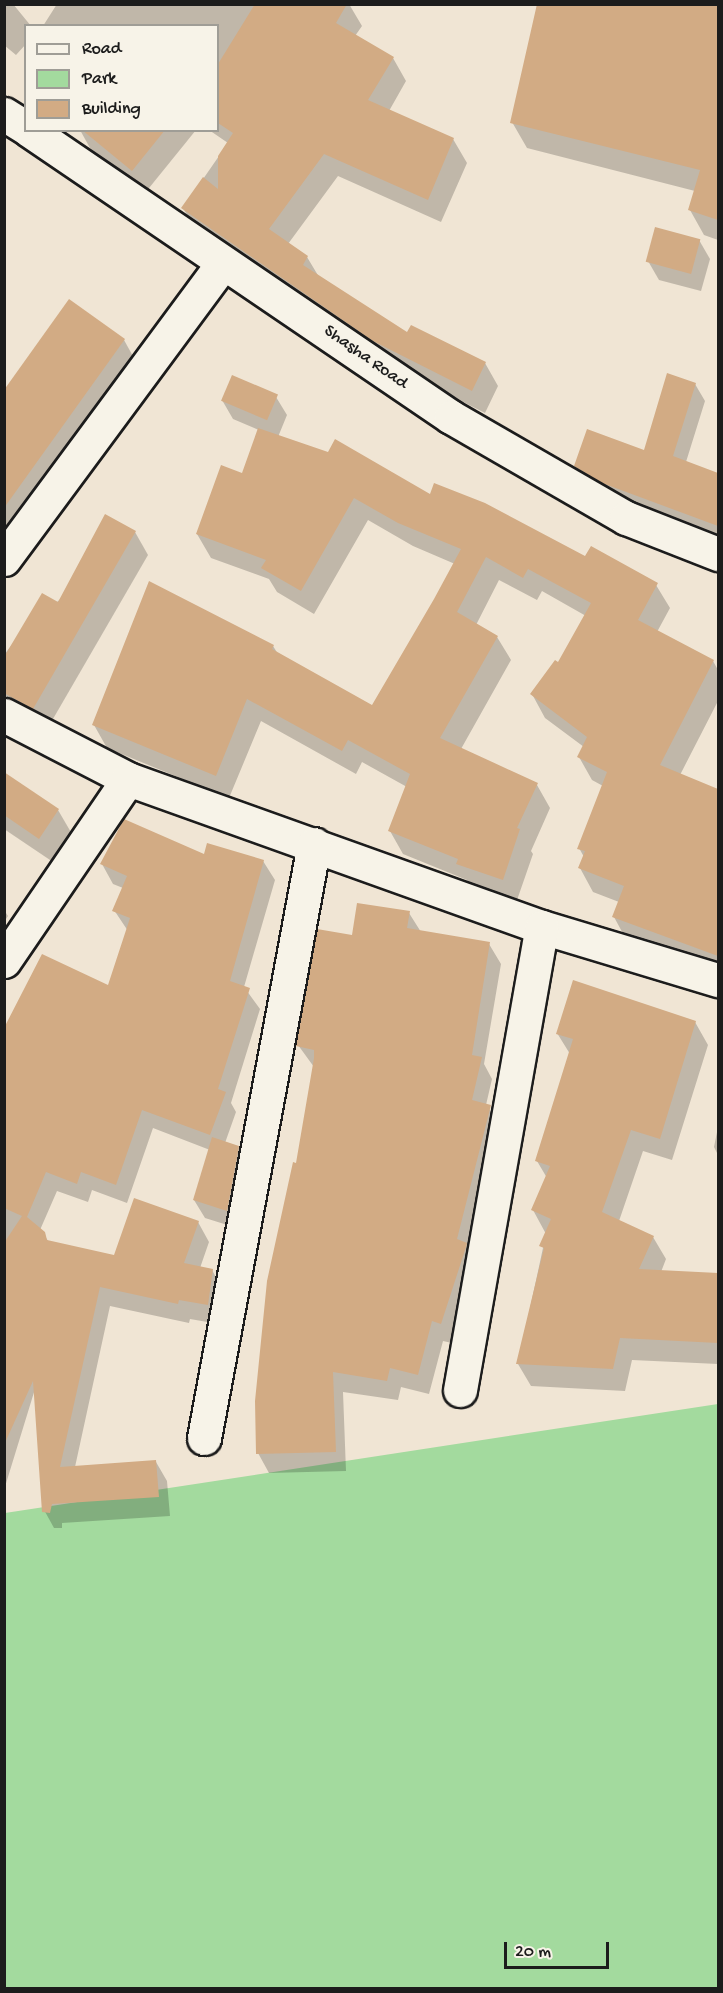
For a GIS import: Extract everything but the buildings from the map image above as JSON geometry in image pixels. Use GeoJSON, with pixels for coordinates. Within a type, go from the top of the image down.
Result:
{"type":"FeatureCollection","features":[{"type":"Feature","properties":{"kind":"street","name":"Shasha Road"},"geometry":{"type":"LineString","coordinates":[[4,114],[24,127]]}},
{"type":"Feature","properties":{"kind":"street","name":"Shasha Road"},"geometry":{"type":"LineString","coordinates":[[31,132],[461,423],[626,518],[718,554]]}},
{"type":"Feature","properties":{"kind":"street"},"geometry":{"type":"LineString","coordinates":[[4,559],[224,264]]}},
{"type":"Feature","properties":{"kind":"street"},"geometry":{"type":"LineString","coordinates":[[4,715],[128,779],[542,927],[718,980]]}},
{"type":"Feature","properties":{"kind":"street"},"geometry":{"type":"LineString","coordinates":[[4,961],[128,779]]}},
{"type":"Feature","properties":{"kind":"street"},"geometry":{"type":"LineString","coordinates":[[204,1438],[314,844]]}},
{"type":"Feature","properties":{"kind":"street"},"geometry":{"type":"LineString","coordinates":[[460,1390],[542,927]]}},
{"type":"Feature","properties":{"kind":"green space"},"geometry":{"type":"Polygon","coordinates":[[[718,1404],[718,1988],[5,1988],[5,1513],[718,1404]]]}}]}
